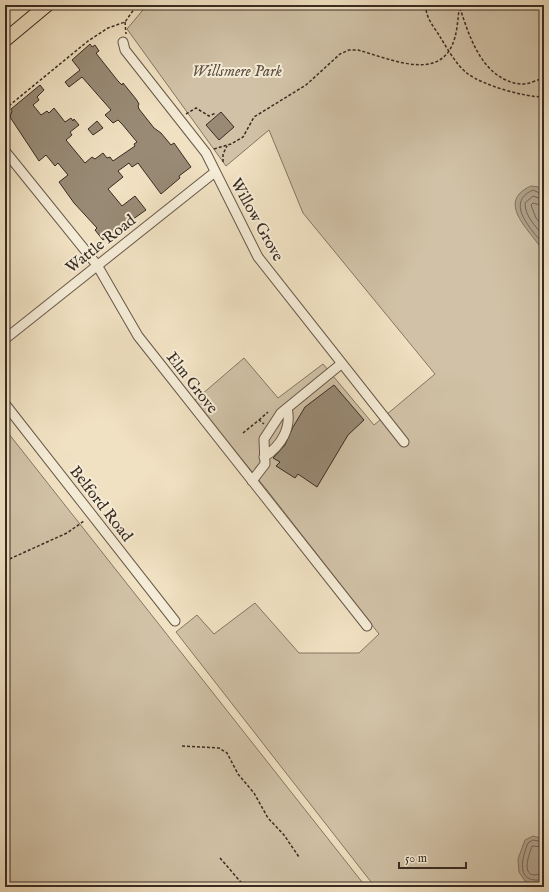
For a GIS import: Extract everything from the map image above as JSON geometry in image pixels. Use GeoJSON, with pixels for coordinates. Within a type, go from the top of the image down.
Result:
{"type":"FeatureCollection","features":[{"type":"Feature","properties":{"kind":"highway"},"geometry":{"type":"LineString","coordinates":[[5,40],[46,5]]}},
{"type":"Feature","properties":{"kind":"street","name":"Willow Grove"},"geometry":{"type":"LineString","coordinates":[[123,42],[125,50],[206,153],[258,257],[404,442]]}},
{"type":"Feature","properties":{"kind":"street","name":"Elm Grove"},"geometry":{"type":"LineString","coordinates":[[5,151],[97,265],[138,336],[367,626]]}},
{"type":"Feature","properties":{"kind":"street","name":"Wattle Road"},"geometry":{"type":"LineString","coordinates":[[5,339],[215,172]]}},
{"type":"Feature","properties":{"kind":"street"},"geometry":{"type":"LineString","coordinates":[[252,481],[265,464],[264,439],[281,413],[341,364]]}},
{"type":"Feature","properties":{"kind":"street","name":"Belford Road"},"geometry":{"type":"LineString","coordinates":[[5,404],[176,621]]}},
{"type":"Feature","properties":{"kind":"street"},"geometry":{"type":"LineString","coordinates":[[264,457],[274,451],[288,430],[289,418],[287,408]]}},
{"type":"Feature","properties":{"kind":"path"},"geometry":{"type":"LineString","coordinates":[[5,109],[88,41],[108,28],[125,22],[137,5]]}},
{"type":"Feature","properties":{"kind":"path"},"geometry":{"type":"LineString","coordinates":[[426,5],[425,11],[435,29],[450,52],[468,74],[482,81],[521,95],[544,97]]}},
{"type":"Feature","properties":{"kind":"path"},"geometry":{"type":"LineString","coordinates":[[206,153],[210,150],[227,146],[243,137],[254,117],[306,85],[340,54],[349,50],[358,50],[417,66],[442,60],[450,52],[456,35],[459,6]]}},
{"type":"Feature","properties":{"kind":"path"},"geometry":{"type":"LineString","coordinates":[[459,6],[478,55],[500,77],[521,85],[544,78]]}},
{"type":"Feature","properties":{"kind":"path"},"geometry":{"type":"LineString","coordinates":[[123,42],[127,28],[125,22]]}},
{"type":"Feature","properties":{"kind":"path"},"geometry":{"type":"LineString","coordinates":[[181,120],[191,109],[196,108],[209,116],[216,113]]}},
{"type":"Feature","properties":{"kind":"path"},"geometry":{"type":"LineString","coordinates":[[223,162],[223,154],[227,146]]}},
{"type":"Feature","properties":{"kind":"path"},"geometry":{"type":"LineString","coordinates":[[259,420],[268,412]]}},
{"type":"Feature","properties":{"kind":"path"},"geometry":{"type":"LineString","coordinates":[[5,561],[67,533],[92,515]]}},
{"type":"Feature","properties":{"kind":"path"},"geometry":{"type":"LineString","coordinates":[[182,746],[219,748],[227,753],[238,774],[254,793],[268,818],[284,835],[299,857]]}},
{"type":"Feature","properties":{"kind":"path"},"geometry":{"type":"LineString","coordinates":[[220,858],[245,887]]}},
{"type":"Feature","properties":{"kind":"green space","name":"Willsmere Park"},"geometry":{"type":"Polygon","coordinates":[[[147,5],[544,5],[544,887],[375,887],[176,632],[197,615],[214,634],[255,603],[299,653],[359,653],[379,634],[267,490],[194,401],[244,358],[278,398],[323,364],[374,425],[435,374],[303,213],[269,130],[226,166],[127,29],[147,5]]]}},
{"type":"Feature","properties":{"kind":"green space"},"geometry":{"type":"Polygon","coordinates":[[[5,429],[366,887],[5,887],[5,429]]]}},
{"type":"Feature","properties":{"kind":"water"},"geometry":{"type":"Polygon","coordinates":[[[531,186],[539,187],[544,194],[544,253],[525,227],[516,209],[516,201],[520,193],[531,186]]]}},
{"type":"Feature","properties":{"kind":"water"},"geometry":{"type":"Polygon","coordinates":[[[533,836],[544,839],[544,883],[535,885],[525,881],[519,872],[518,859],[525,840],[533,836]]]}},
{"type":"Feature","properties":{"kind":"building"},"geometry":{"type":"Polygon","coordinates":[[[90,44],[92,47],[95,45],[99,51],[96,53],[118,81],[122,85],[123,83],[136,99],[139,104],[139,109],[154,128],[161,133],[171,145],[174,143],[191,167],[179,176],[180,178],[161,194],[138,163],[132,167],[129,163],[118,171],[123,177],[108,189],[122,206],[135,196],[146,210],[129,222],[117,234],[115,231],[103,240],[95,230],[97,228],[74,203],[59,182],[68,175],[58,163],[55,166],[46,155],[39,161],[10,117],[12,111],[11,109],[40,85],[44,90],[37,97],[39,100],[33,105],[41,115],[47,111],[49,113],[54,108],[65,122],[71,118],[73,121],[74,119],[79,125],[70,132],[72,135],[66,140],[85,163],[92,157],[95,159],[103,153],[107,158],[110,157],[113,161],[135,146],[134,144],[137,142],[122,124],[118,120],[113,123],[105,115],[111,110],[82,77],[69,87],[65,82],[80,70],[72,60],[90,44]]]}},
{"type":"Feature","properties":{"kind":"building"},"geometry":{"type":"Polygon","coordinates":[[[221,112],[234,127],[219,140],[206,125],[221,112]]]}},
{"type":"Feature","properties":{"kind":"building"},"geometry":{"type":"Polygon","coordinates":[[[97,121],[103,128],[93,135],[88,129],[97,121]]]}},
{"type":"Feature","properties":{"kind":"building"},"geometry":{"type":"Polygon","coordinates":[[[334,385],[364,420],[348,435],[317,487],[298,474],[295,478],[276,466],[280,462],[273,458],[285,445],[293,427],[305,407],[334,385]]]}}]}
